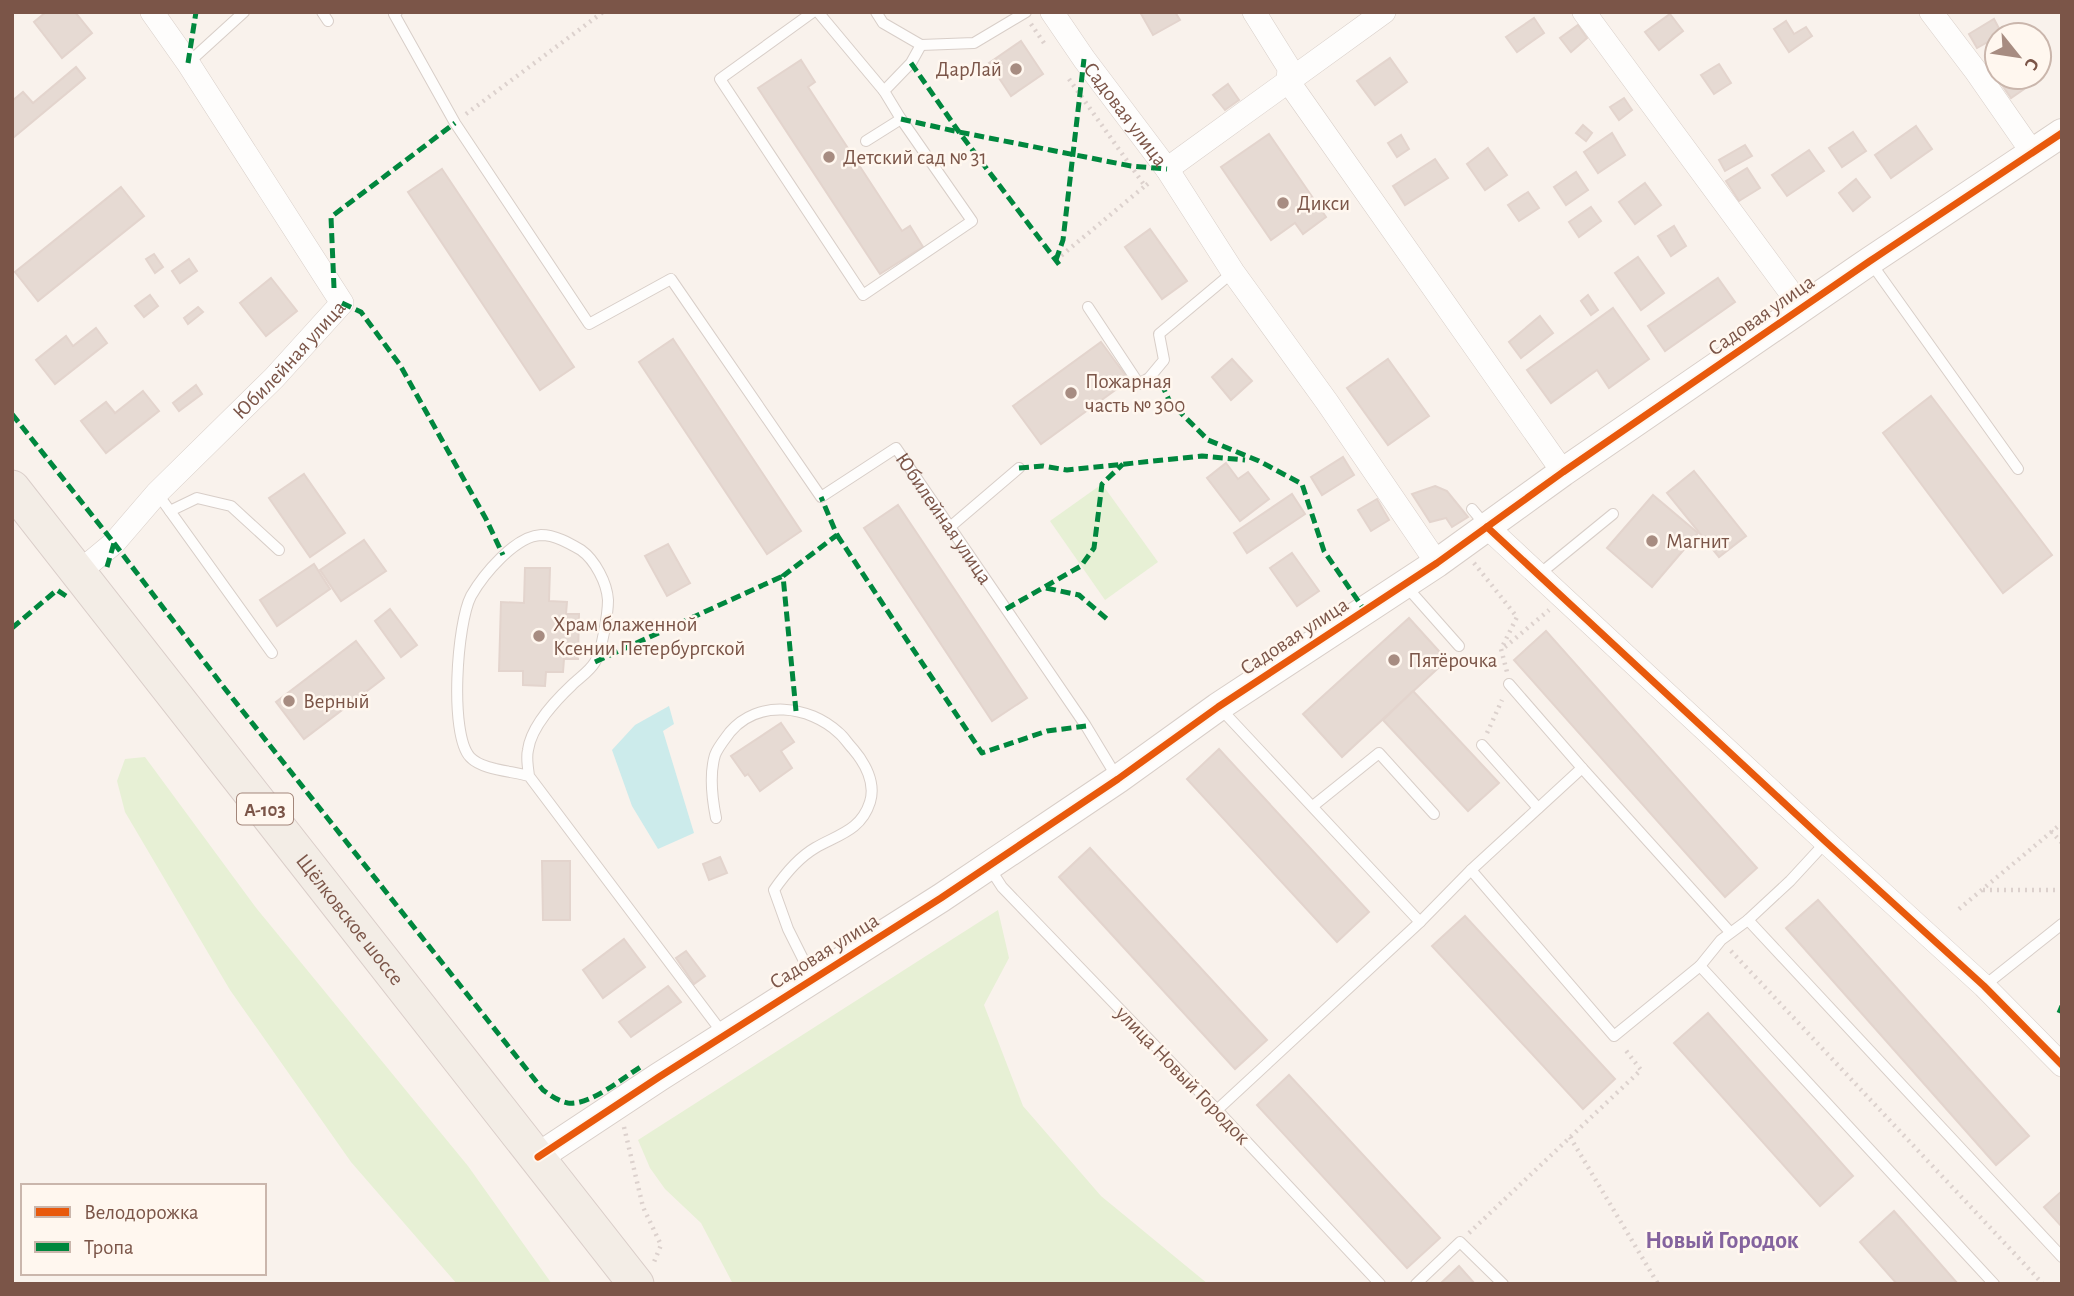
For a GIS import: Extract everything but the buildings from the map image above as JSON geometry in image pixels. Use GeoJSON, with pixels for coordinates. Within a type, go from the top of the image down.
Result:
{"type":"FeatureCollection","features":[{"type":"Feature","properties":{"kind":"main road","name":"Щёлковское шоссе"},"geometry":{"type":"LineString","coordinates":[[12,488],[636,1284]]}},
{"type":"Feature","properties":{"kind":"street","name":"Юбилейная улица"},"geometry":{"type":"LineString","coordinates":[[79,572],[163,502],[342,303],[188,63],[152,12]]}},
{"type":"Feature","properties":{"kind":"street","name":"Садовая улица"},"geometry":{"type":"LineString","coordinates":[[1052,12],[1167,169],[1233,272],[1437,563]]}},
{"type":"Feature","properties":{"kind":"street"},"geometry":{"type":"LineString","coordinates":[[1254,12],[1289,68],[1288,81],[1563,472]]}},
{"type":"Feature","properties":{"kind":"street"},"geometry":{"type":"LineString","coordinates":[[1167,169],[1384,12]]}},
{"type":"Feature","properties":{"kind":"street","name":"Садовая улица"},"geometry":{"type":"LineString","coordinates":[[1584,12],[1802,308]]}},
{"type":"Feature","properties":{"kind":"street"},"geometry":{"type":"LineString","coordinates":[[1931,12],[2032,152]]}},
{"type":"Feature","properties":{"kind":"street","name":"Садовая улица"},"geometry":{"type":"LineString","coordinates":[[538,1157],[941,898],[1118,779],[1219,707],[1437,563],[1460,546],[1479,518],[1563,472],[2062,133]]}},
{"type":"Feature","properties":{"kind":"street"},"geometry":{"type":"LineString","coordinates":[[1479,518],[1537,576],[1984,986],[2062,1065]]}},
{"type":"Feature","properties":{"kind":"lane"},"geometry":{"type":"LineString","coordinates":[[188,63],[244,12]]}},
{"type":"Feature","properties":{"kind":"lane"},"geometry":{"type":"LineString","coordinates":[[816,12],[884,91],[972,220],[863,295],[720,79],[816,12]]}},
{"type":"Feature","properties":{"kind":"lane"},"geometry":{"type":"LineString","coordinates":[[876,12],[883,23],[921,45],[974,43],[1026,12]]}},
{"type":"Feature","properties":{"kind":"lane"},"geometry":{"type":"LineString","coordinates":[[395,13],[455,123]]}},
{"type":"Feature","properties":{"kind":"lane"},"geometry":{"type":"LineString","coordinates":[[884,91],[911,63],[921,45]]}},
{"type":"Feature","properties":{"kind":"lane"},"geometry":{"type":"LineString","coordinates":[[866,141],[901,119]]}},
{"type":"Feature","properties":{"kind":"lane","name":"Юбилейная улица"},"geometry":{"type":"LineString","coordinates":[[455,123],[589,324],[671,279],[821,497],[896,448],[1086,726],[1118,779]]}},
{"type":"Feature","properties":{"kind":"lane"},"geometry":{"type":"LineString","coordinates":[[1870,261],[2018,469]]}},
{"type":"Feature","properties":{"kind":"lane"},"geometry":{"type":"LineString","coordinates":[[1088,307],[1139,384],[1149,378],[1164,360],[1159,334],[1233,272]]}},
{"type":"Feature","properties":{"kind":"lane"},"geometry":{"type":"LineString","coordinates":[[950,527],[1019,468]]}},
{"type":"Feature","properties":{"kind":"lane"},"geometry":{"type":"LineString","coordinates":[[272,653],[163,502],[197,498],[231,506],[279,550]]}},
{"type":"Feature","properties":{"kind":"lane"},"geometry":{"type":"LineString","coordinates":[[1537,576],[1613,514]]}},
{"type":"Feature","properties":{"kind":"lane"},"geometry":{"type":"LineString","coordinates":[[529,776],[472,760],[464,750],[456,707],[462,634],[470,598],[503,555],[540,535],[559,539],[588,555],[603,581],[608,599],[595,662],[550,709],[536,731],[528,747],[529,776],[724,1035]]}},
{"type":"Feature","properties":{"kind":"lane"},"geometry":{"type":"LineString","coordinates":[[1404,585],[1459,646]]}},
{"type":"Feature","properties":{"kind":"lane"},"geometry":{"type":"LineString","coordinates":[[1509,684],[1730,932]]}},
{"type":"Feature","properties":{"kind":"lane"},"geometry":{"type":"LineString","coordinates":[[1219,707],[1420,922]]}},
{"type":"Feature","properties":{"kind":"lane"},"geometry":{"type":"LineString","coordinates":[[716,818],[711,794],[716,753],[736,725],[750,715],[783,709],[818,718],[840,733],[863,760],[871,782],[871,795],[870,804],[863,816],[844,835],[816,847],[799,859],[774,890],[788,929],[813,979]]}},
{"type":"Feature","properties":{"kind":"lane"},"geometry":{"type":"LineString","coordinates":[[1482,745],[1538,808]]}},
{"type":"Feature","properties":{"kind":"lane"},"geometry":{"type":"LineString","coordinates":[[1313,806],[1379,753],[1434,814]]}},
{"type":"Feature","properties":{"kind":"lane"},"geometry":{"type":"LineString","coordinates":[[1217,1110],[1582,768]]}},
{"type":"Feature","properties":{"kind":"lane"},"geometry":{"type":"LineString","coordinates":[[1471,870],[1614,1036],[1700,966],[1721,940],[1748,920],[1790,881],[1826,842]]}},
{"type":"Feature","properties":{"kind":"lane","name":"улица Новый Городок"},"geometry":{"type":"LineString","coordinates":[[988,865],[1002,887],[1380,1284]]}},
{"type":"Feature","properties":{"kind":"lane"},"geometry":{"type":"LineString","coordinates":[[1748,920],[2062,1257]]}},
{"type":"Feature","properties":{"kind":"lane"},"geometry":{"type":"LineString","coordinates":[[1984,986],[2062,924]]}},
{"type":"Feature","properties":{"kind":"lane"},"geometry":{"type":"LineString","coordinates":[[1700,966],[1994,1284]]}},
{"type":"Feature","properties":{"kind":"lane"},"geometry":{"type":"LineString","coordinates":[[1416,1284],[1460,1242],[1503,1284]]}},
{"type":"Feature","properties":{"kind":"path"},"geometry":{"type":"LineString","coordinates":[[455,123],[603,12]]}},
{"type":"Feature","properties":{"kind":"path"},"geometry":{"type":"LineString","coordinates":[[1056,260],[1145,186]]}},
{"type":"Feature","properties":{"kind":"path"},"geometry":{"type":"LineString","coordinates":[[1460,546],[1517,617],[1501,649],[1509,684],[1482,745]]}},
{"type":"Feature","properties":{"kind":"path"},"geometry":{"type":"LineString","coordinates":[[1501,649],[1563,599]]}},
{"type":"Feature","properties":{"kind":"path"},"geometry":{"type":"LineString","coordinates":[[1959,909],[2062,823]]}},
{"type":"Feature","properties":{"kind":"path"},"geometry":{"type":"LineString","coordinates":[[2051,831],[2062,843]]}},
{"type":"Feature","properties":{"kind":"path"},"geometry":{"type":"LineString","coordinates":[[1982,890],[2062,890]]}},
{"type":"Feature","properties":{"kind":"path"},"geometry":{"type":"LineString","coordinates":[[1721,940],[2043,1284]]}},
{"type":"Feature","properties":{"kind":"path"},"geometry":{"type":"LineString","coordinates":[[1460,1242],[1641,1070],[1614,1036]]}},
{"type":"Feature","properties":{"kind":"path"},"geometry":{"type":"LineString","coordinates":[[1570,1137],[1658,1284]]}},
{"type":"Feature","properties":{"kind":"green space"},"geometry":{"type":"Polygon","coordinates":[[[1102,484],[1158,562],[1105,600],[1050,521],[1102,484]]]}},
{"type":"Feature","properties":{"kind":"green space"},"geometry":{"type":"Polygon","coordinates":[[[145,757],[257,909],[468,1166],[552,1284],[457,1284],[351,1162],[230,990],[125,812],[117,781],[125,759],[145,757]]]}},
{"type":"Feature","properties":{"kind":"green space"},"geometry":{"type":"Polygon","coordinates":[[[998,910],[1009,958],[984,1005],[1023,1106],[1101,1196],[1208,1284],[733,1284],[701,1223],[665,1189],[650,1168],[638,1140],[998,910]]]}},
{"type":"Feature","properties":{"kind":"water"},"geometry":{"type":"Polygon","coordinates":[[[669,706],[674,724],[663,731],[694,833],[658,849],[632,806],[612,750],[635,725],[669,706]]]}},
{"type":"Feature","properties":{"kind":"marked path"},"geometry":{"type":"LineString","coordinates":[[188,63],[196,12]]}},
{"type":"Feature","properties":{"kind":"marked path"},"geometry":{"type":"LineString","coordinates":[[1056,260],[1063,240],[1084,59]]}},
{"type":"Feature","properties":{"kind":"marked path"},"geometry":{"type":"LineString","coordinates":[[911,63],[959,132],[1061,267]]}},
{"type":"Feature","properties":{"kind":"marked path"},"geometry":{"type":"LineString","coordinates":[[901,119],[1131,166],[1167,169]]}},
{"type":"Feature","properties":{"kind":"marked path"},"geometry":{"type":"LineString","coordinates":[[334,288],[331,217],[455,123]]}},
{"type":"Feature","properties":{"kind":"marked path"},"geometry":{"type":"LineString","coordinates":[[342,303],[361,312],[400,365],[486,519],[503,555]]}},
{"type":"Feature","properties":{"kind":"marked path"},"geometry":{"type":"LineString","coordinates":[[1161,383],[1170,402],[1208,440],[1259,461],[1302,484],[1324,551],[1365,611]]}},
{"type":"Feature","properties":{"kind":"marked path"},"geometry":{"type":"LineString","coordinates":[[12,414],[114,543],[107,567]]}},
{"type":"Feature","properties":{"kind":"marked path"},"geometry":{"type":"LineString","coordinates":[[1019,468],[1043,466],[1067,470],[1202,456],[1245,460]]}},
{"type":"Feature","properties":{"kind":"marked path"},"geometry":{"type":"LineString","coordinates":[[1006,609],[1081,566],[1094,548],[1102,484],[1123,464]]}},
{"type":"Feature","properties":{"kind":"marked path"},"geometry":{"type":"LineString","coordinates":[[796,711],[783,576],[837,535],[821,497]]}},
{"type":"Feature","properties":{"kind":"marked path"},"geometry":{"type":"LineString","coordinates":[[837,535],[982,753],[1047,731],[1086,726]]}},
{"type":"Feature","properties":{"kind":"marked path"},"geometry":{"type":"LineString","coordinates":[[114,543],[222,685],[543,1090],[561,1101],[577,1103],[596,1096],[642,1066]]}},
{"type":"Feature","properties":{"kind":"marked path"},"geometry":{"type":"LineString","coordinates":[[595,662],[783,576]]}},
{"type":"Feature","properties":{"kind":"marked path"},"geometry":{"type":"LineString","coordinates":[[1046,588],[1079,595],[1107,619]]}},
{"type":"Feature","properties":{"kind":"marked path"},"geometry":{"type":"LineString","coordinates":[[12,628],[57,590],[66,596]]}},
{"type":"Feature","properties":{"kind":"marked path"},"geometry":{"type":"LineString","coordinates":[[2059,1013],[2062,1006]]}},
{"type":"Feature","properties":{"kind":"cycle path"},"geometry":{"type":"LineString","coordinates":[[538,1157],[941,898],[1118,779],[1218,707],[1437,563],[1563,472],[2062,133]]}},
{"type":"Feature","properties":{"kind":"cycle path"},"geometry":{"type":"LineString","coordinates":[[1487,527],[1984,986],[2062,1065]]}},
{"type":"Feature","properties":{"kind":"place","name":"ДарЛай"},"geometry":{"type":"Point","coordinates":[1016,69]}},
{"type":"Feature","properties":{"kind":"place","name":"Детский сад № 31"},"geometry":{"type":"Point","coordinates":[829,157]}},
{"type":"Feature","properties":{"kind":"place","name":"Дикси"},"geometry":{"type":"Point","coordinates":[1283,203]}},
{"type":"Feature","properties":{"kind":"place","name":"Пожарная часть № 300"},"geometry":{"type":"Point","coordinates":[1071,393]}},
{"type":"Feature","properties":{"kind":"place","name":"Магнит"},"geometry":{"type":"Point","coordinates":[1652,541]}},
{"type":"Feature","properties":{"kind":"place","name":"Храм блаженной Ксении Петербургской"},"geometry":{"type":"Point","coordinates":[539,636]}},
{"type":"Feature","properties":{"kind":"place","name":"Пятёрочка"},"geometry":{"type":"Point","coordinates":[1394,660]}},
{"type":"Feature","properties":{"kind":"place","name":"Верный"},"geometry":{"type":"Point","coordinates":[289,701]}},
{"type":"Feature","properties":{"kind":"district","name":"Новый Городок"},"geometry":{"type":"Point","coordinates":[1722,1240]}}]}
